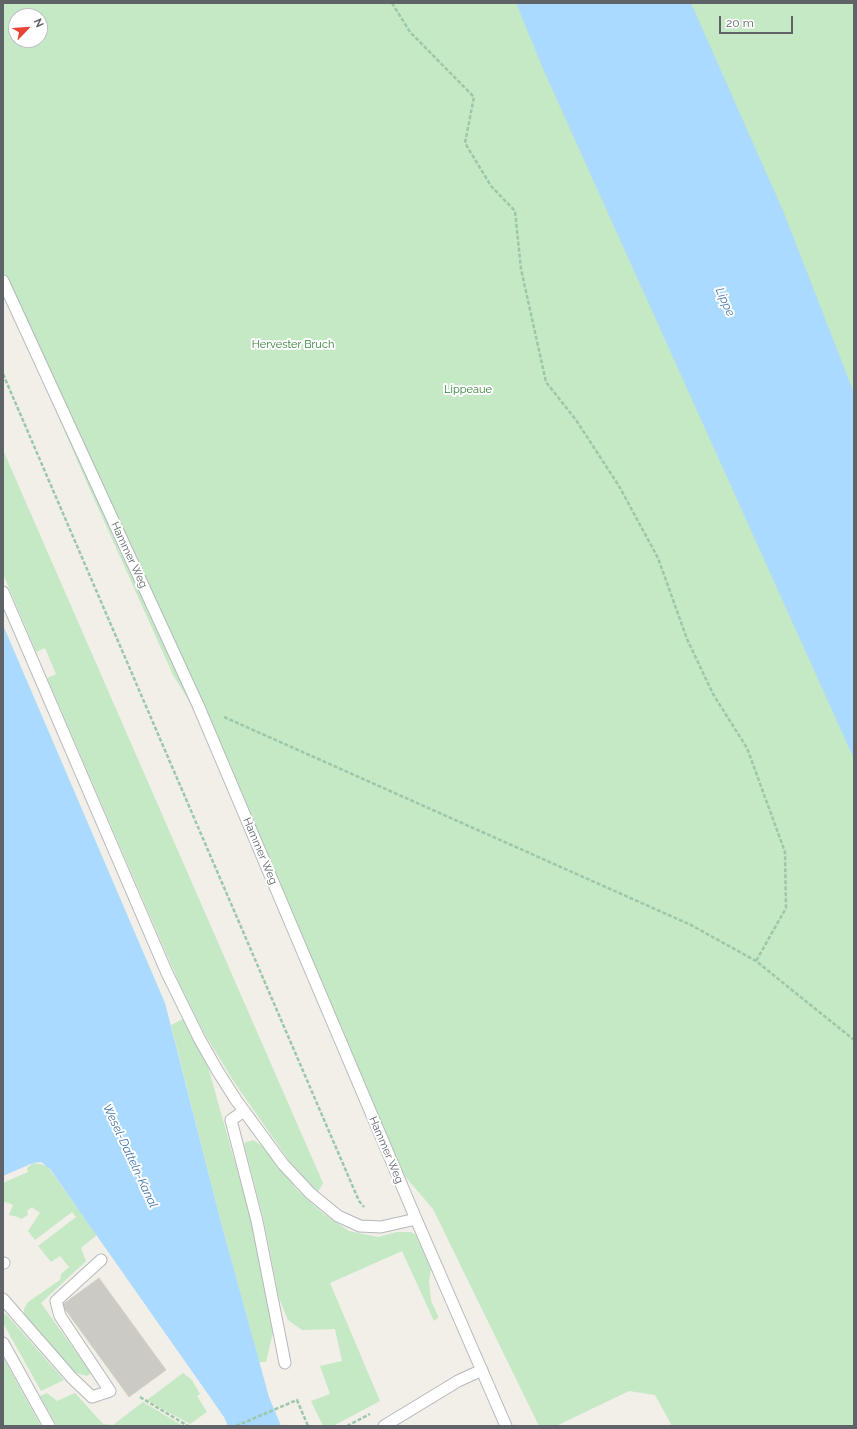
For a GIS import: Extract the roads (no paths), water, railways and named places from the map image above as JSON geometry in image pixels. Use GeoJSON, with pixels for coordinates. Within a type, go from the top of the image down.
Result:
{"type":"FeatureCollection","features":[{"type":"Feature","properties":{"kind":"lane","name":"Hammer Weg"},"geometry":{"type":"LineString","coordinates":[[3,281],[198,706],[416,1219],[506,1426]]}},
{"type":"Feature","properties":{"kind":"lane"},"geometry":{"type":"LineString","coordinates":[[3,592],[167,973],[199,1038],[217,1070],[244,1111],[283,1164],[310,1193],[338,1216],[360,1226],[381,1227],[416,1219]]}},
{"type":"Feature","properties":{"kind":"lane"},"geometry":{"type":"LineString","coordinates":[[244,1111],[231,1120],[257,1222],[285,1363]]}},
{"type":"Feature","properties":{"kind":"lane"},"geometry":{"type":"LineString","coordinates":[[3,1298],[72,1378],[92,1396],[110,1391],[60,1316],[56,1301],[101,1260]]}},
{"type":"Feature","properties":{"kind":"lane"},"geometry":{"type":"LineString","coordinates":[[3,1343],[49,1426]]}},
{"type":"Feature","properties":{"kind":"lane"},"geometry":{"type":"LineString","coordinates":[[384,1426],[458,1381],[482,1370]]}},
{"type":"Feature","properties":{"kind":"water","name":"Lippe"},"geometry":{"type":"Polygon","coordinates":[[[516,3],[691,3],[784,213],[854,393],[854,759],[544,71],[516,3]]]}},
{"type":"Feature","properties":{"kind":"water","name":"Wesel-Datteln-Kanal"},"geometry":{"type":"Polygon","coordinates":[[[3,625],[165,1003],[222,1226],[269,1397],[281,1426],[228,1426],[224,1417],[50,1169],[41,1162],[33,1163],[3,1176],[3,625]]]}},
{"type":"Feature","properties":{"kind":"park label","name":"Hervester Bruch"},"geometry":{"type":"Point","coordinates":[293,345]}},
{"type":"Feature","properties":{"kind":"park label","name":"Lippeaue"},"geometry":{"type":"Point","coordinates":[468,390]}}]}
